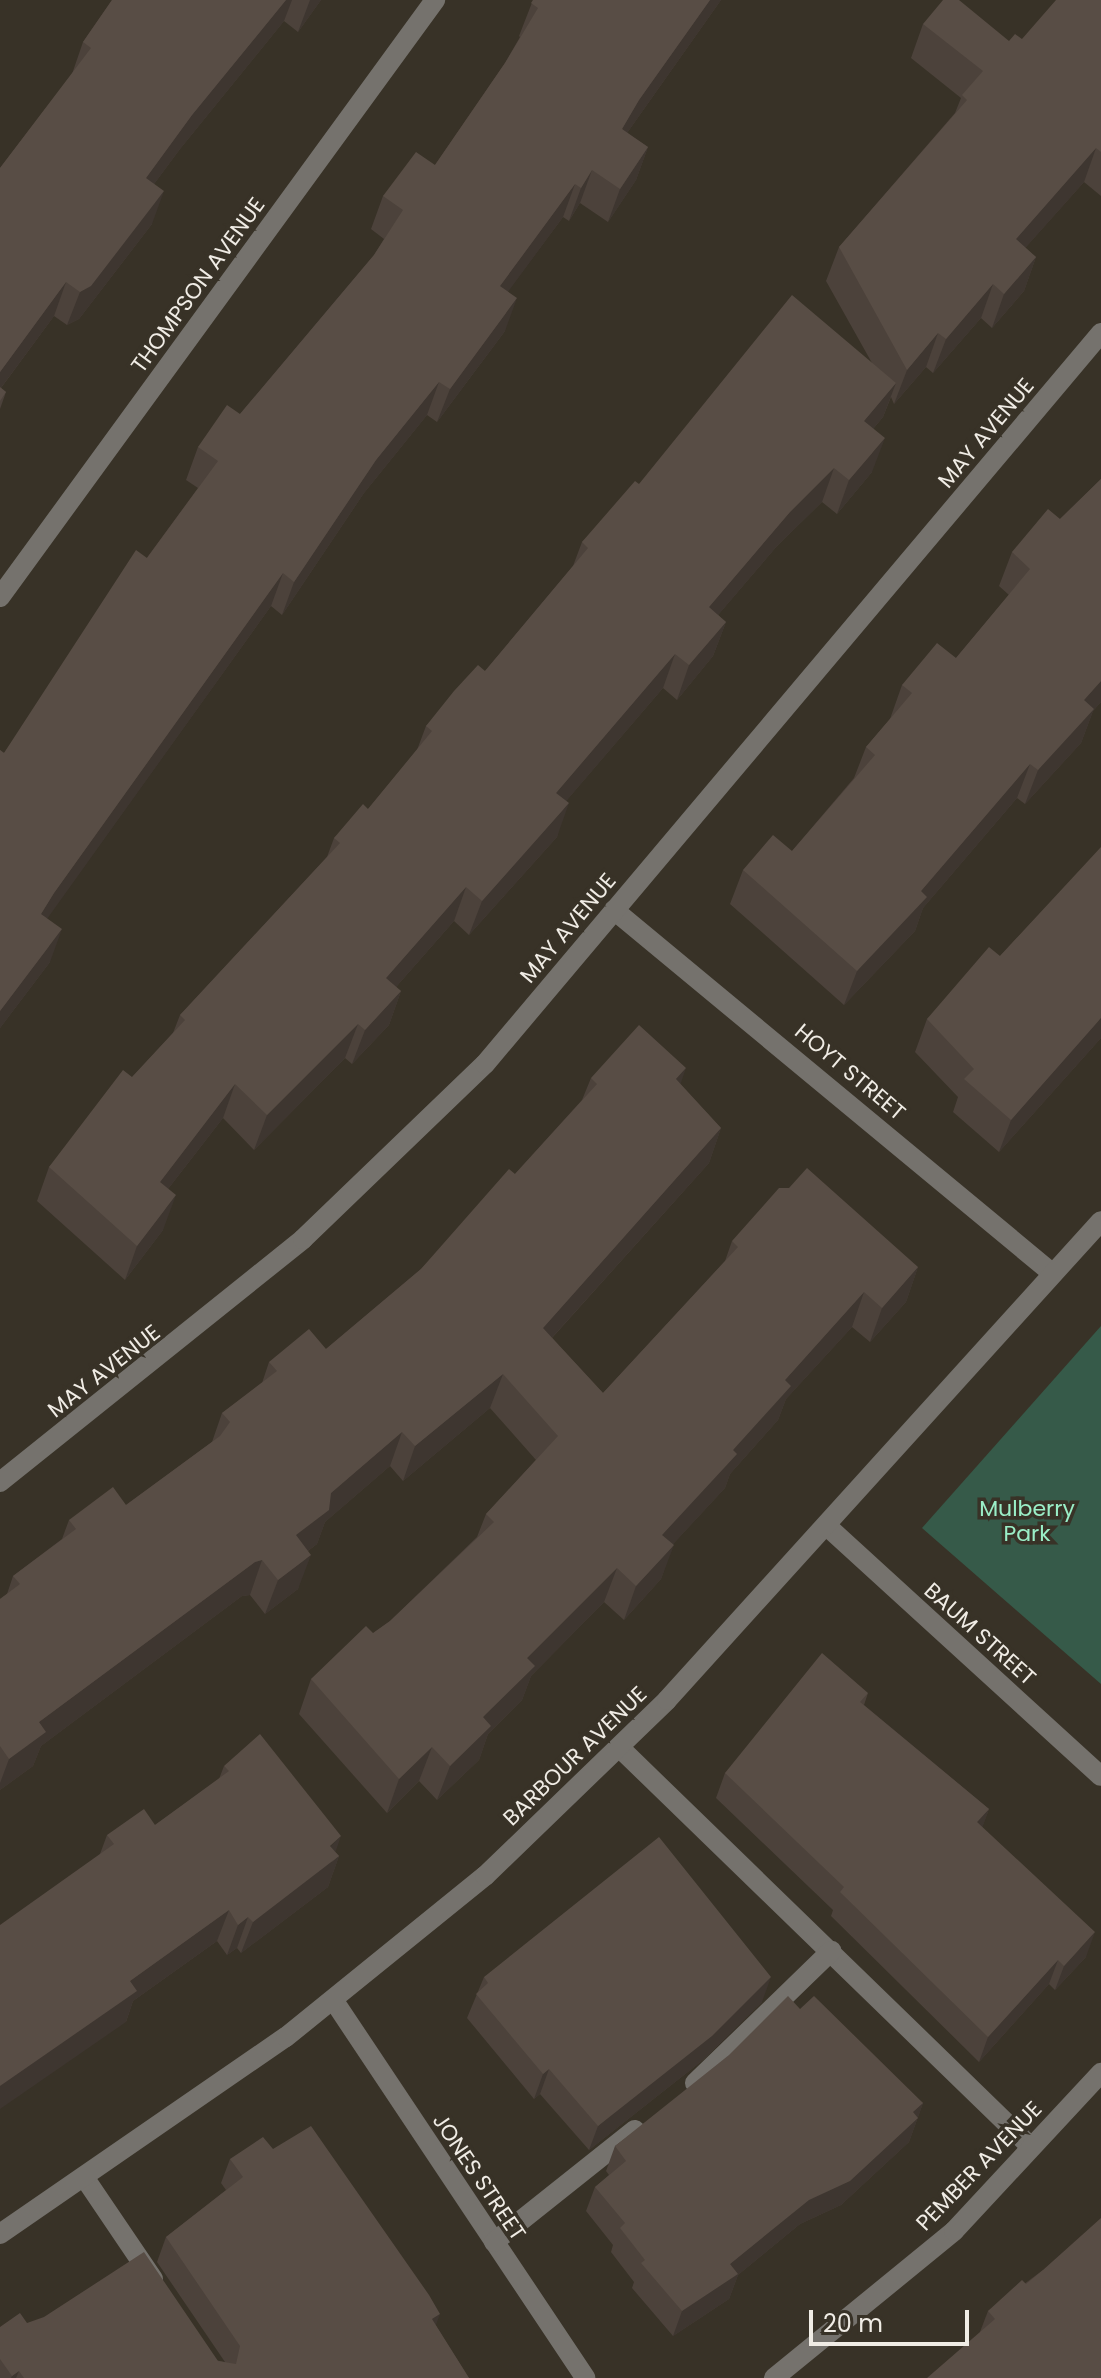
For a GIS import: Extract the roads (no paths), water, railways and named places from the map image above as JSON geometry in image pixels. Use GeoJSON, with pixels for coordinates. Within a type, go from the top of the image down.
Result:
{"type":"FeatureCollection","features":[{"type":"Feature","properties":{"kind":"street","name":"THOMPSON AVENUE"},"geometry":{"type":"LineString","coordinates":[[0,597],[435,0]]}},
{"type":"Feature","properties":{"kind":"street","name":"MAY AVENUE"},"geometry":{"type":"LineString","coordinates":[[0,1482],[303,1239],[485,1064],[1101,333]]}},
{"type":"Feature","properties":{"kind":"street","name":"HOYT STREET"},"geometry":{"type":"LineString","coordinates":[[614,910],[1052,1273]]}},
{"type":"Feature","properties":{"kind":"street","name":"BARBOUR AVENUE"},"geometry":{"type":"LineString","coordinates":[[0,2234],[334,2001],[485,1876],[620,1748],[828,1527],[1101,1221]]}},
{"type":"Feature","properties":{"kind":"street","name":"BAUM STREET"},"geometry":{"type":"LineString","coordinates":[[828,1527],[1101,1776]]}},
{"type":"Feature","properties":{"kind":"street"},"geometry":{"type":"LineString","coordinates":[[620,1748],[1031,2147]]}},
{"type":"Feature","properties":{"kind":"street"},"geometry":{"type":"LineString","coordinates":[[676,2098],[831,1951]]}},
{"type":"Feature","properties":{"kind":"street","name":"JONES STREET"},"geometry":{"type":"LineString","coordinates":[[334,2001],[585,2378]]}},
{"type":"Feature","properties":{"kind":"street","name":"PEMBER AVENUE"},"geometry":{"type":"LineString","coordinates":[[774,2378],[954,2231],[1101,2073]]}},
{"type":"Feature","properties":{"kind":"street"},"geometry":{"type":"LineString","coordinates":[[494,2242],[651,2118]]}},
{"type":"Feature","properties":{"kind":"street"},"geometry":{"type":"LineString","coordinates":[[84,2177],[169,2303]]}},
{"type":"Feature","properties":{"kind":"park label","name":"Mulberry Park"},"geometry":{"type":"Point","coordinates":[1027,1520]}}]}
